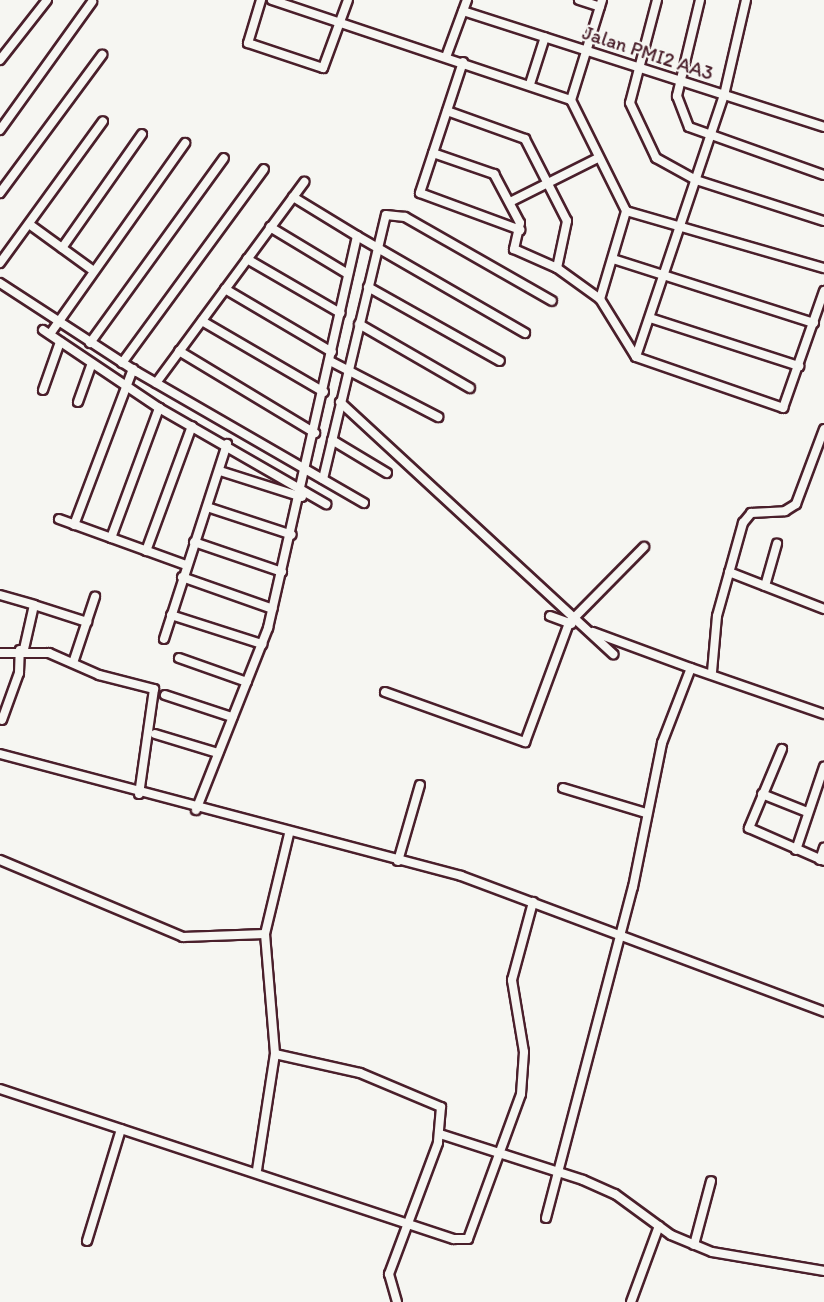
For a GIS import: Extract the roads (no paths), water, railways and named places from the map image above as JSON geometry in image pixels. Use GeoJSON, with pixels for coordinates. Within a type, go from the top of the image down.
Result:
{"type":"FeatureCollection","features":[{"type":"Feature","properties":{"kind":"street"},"geometry":{"type":"LineString","coordinates":[[0,60],[47,0]]}},
{"type":"Feature","properties":{"kind":"street"},"geometry":{"type":"LineString","coordinates":[[261,0],[248,43],[319,68],[326,66],[348,0]]}},
{"type":"Feature","properties":{"kind":"street"},"geometry":{"type":"LineString","coordinates":[[272,0],[530,84],[571,100]]}},
{"type":"Feature","properties":{"kind":"street"},"geometry":{"type":"LineString","coordinates":[[446,57],[467,0]]}},
{"type":"Feature","properties":{"kind":"street"},"geometry":{"type":"LineString","coordinates":[[579,0],[601,3],[589,51],[571,100],[596,159],[626,211],[824,268]]}},
{"type":"Feature","properties":{"kind":"street"},"geometry":{"type":"LineString","coordinates":[[657,0],[630,92],[632,112],[656,158],[696,180],[824,221]]}},
{"type":"Feature","properties":{"kind":"street"},"geometry":{"type":"LineString","coordinates":[[700,0],[681,81],[679,104],[690,127],[710,137],[824,175]]}},
{"type":"Feature","properties":{"kind":"street"},"geometry":{"type":"LineString","coordinates":[[636,357],[724,95],[746,0]]}},
{"type":"Feature","properties":{"kind":"street"},"geometry":{"type":"LineString","coordinates":[[0,130],[92,2]]}},
{"type":"Feature","properties":{"kind":"street","name":"Jalan PMI2 AA3"},"geometry":{"type":"LineString","coordinates":[[463,11],[824,127]]}},
{"type":"Feature","properties":{"kind":"street"},"geometry":{"type":"LineString","coordinates":[[530,84],[545,37]]}},
{"type":"Feature","properties":{"kind":"street"},"geometry":{"type":"LineString","coordinates":[[0,194],[102,55]]}},
{"type":"Feature","properties":{"kind":"street"},"geometry":{"type":"LineString","coordinates":[[463,62],[433,153],[422,196],[520,230]]}},
{"type":"Feature","properties":{"kind":"street"},"geometry":{"type":"LineString","coordinates":[[447,111],[525,139],[549,183],[568,226],[557,268]]}},
{"type":"Feature","properties":{"kind":"street"},"geometry":{"type":"LineString","coordinates":[[0,263],[102,121]]}},
{"type":"Feature","properties":{"kind":"street"},"geometry":{"type":"LineString","coordinates":[[62,248],[142,134]]}},
{"type":"Feature","properties":{"kind":"street"},"geometry":{"type":"LineString","coordinates":[[185,143],[56,322],[46,332],[125,387],[227,444],[302,494]]}},
{"type":"Feature","properties":{"kind":"street"},"geometry":{"type":"LineString","coordinates":[[433,153],[494,174],[510,202],[520,230],[514,249],[557,268],[600,299],[636,357],[780,408],[786,406],[824,291]]}},
{"type":"Feature","properties":{"kind":"street"},"geometry":{"type":"LineString","coordinates":[[90,343],[224,158]]}},
{"type":"Feature","properties":{"kind":"street"},"geometry":{"type":"LineString","coordinates":[[510,202],[596,159]]}},
{"type":"Feature","properties":{"kind":"street"},"geometry":{"type":"LineString","coordinates":[[122,363],[264,170]]}},
{"type":"Feature","properties":{"kind":"street"},"geometry":{"type":"LineString","coordinates":[[156,383],[304,182]]}},
{"type":"Feature","properties":{"kind":"street"},"geometry":{"type":"LineString","coordinates":[[293,197],[525,333]]}},
{"type":"Feature","properties":{"kind":"street"},"geometry":{"type":"LineString","coordinates":[[600,299],[626,211]]}},
{"type":"Feature","properties":{"kind":"street"},"geometry":{"type":"LineString","coordinates":[[323,479],[377,248],[392,212],[552,301]]}},
{"type":"Feature","properties":{"kind":"street"},"geometry":{"type":"LineString","coordinates":[[28,224],[92,269]]}},
{"type":"Feature","properties":{"kind":"street"},"geometry":{"type":"LineString","coordinates":[[270,227],[348,274]]}},
{"type":"Feature","properties":{"kind":"street"},"geometry":{"type":"LineString","coordinates":[[196,810],[262,644],[273,609],[308,469],[357,236]]}},
{"type":"Feature","properties":{"kind":"street"},"geometry":{"type":"LineString","coordinates":[[247,259],[340,313]]}},
{"type":"Feature","properties":{"kind":"street"},"geometry":{"type":"LineString","coordinates":[[613,259],[814,323]]}},
{"type":"Feature","properties":{"kind":"street"},"geometry":{"type":"LineString","coordinates":[[0,283],[56,322],[122,363],[364,503]]}},
{"type":"Feature","properties":{"kind":"street"},"geometry":{"type":"LineString","coordinates":[[368,287],[500,361]]}},
{"type":"Feature","properties":{"kind":"street"},"geometry":{"type":"LineString","coordinates":[[225,289],[331,356],[438,417]]}},
{"type":"Feature","properties":{"kind":"street"},"geometry":{"type":"LineString","coordinates":[[650,318],[799,366]]}},
{"type":"Feature","properties":{"kind":"street"},"geometry":{"type":"LineString","coordinates":[[202,321],[324,392]]}},
{"type":"Feature","properties":{"kind":"street"},"geometry":{"type":"LineString","coordinates":[[359,324],[470,388]]}},
{"type":"Feature","properties":{"kind":"street"},"geometry":{"type":"LineString","coordinates":[[43,390],[60,342]]}},
{"type":"Feature","properties":{"kind":"street"},"geometry":{"type":"LineString","coordinates":[[179,351],[315,433]]}},
{"type":"Feature","properties":{"kind":"street"},"geometry":{"type":"LineString","coordinates":[[78,402],[92,363]]}},
{"type":"Feature","properties":{"kind":"street"},"geometry":{"type":"LineString","coordinates":[[74,525],[133,369]]}},
{"type":"Feature","properties":{"kind":"street"},"geometry":{"type":"LineString","coordinates":[[340,402],[613,654]]}},
{"type":"Feature","properties":{"kind":"street"},"geometry":{"type":"LineString","coordinates":[[111,538],[159,408]]}},
{"type":"Feature","properties":{"kind":"street"},"geometry":{"type":"LineString","coordinates":[[147,551],[192,426]]}},
{"type":"Feature","properties":{"kind":"street"},"geometry":{"type":"LineString","coordinates":[[712,672],[710,654],[729,572],[747,515],[792,508],[802,497],[824,429]]}},
{"type":"Feature","properties":{"kind":"street"},"geometry":{"type":"LineString","coordinates":[[332,440],[387,473]]}},
{"type":"Feature","properties":{"kind":"street"},"geometry":{"type":"LineString","coordinates":[[164,639],[182,577],[220,471],[227,444]]}},
{"type":"Feature","properties":{"kind":"street"},"geometry":{"type":"LineString","coordinates":[[220,471],[302,494],[326,504]]}},
{"type":"Feature","properties":{"kind":"street"},"geometry":{"type":"LineString","coordinates":[[207,507],[292,535]]}},
{"type":"Feature","properties":{"kind":"street"},"geometry":{"type":"LineString","coordinates":[[59,519],[186,565]]}},
{"type":"Feature","properties":{"kind":"street"},"geometry":{"type":"LineString","coordinates":[[194,542],[282,572]]}},
{"type":"Feature","properties":{"kind":"street"},"geometry":{"type":"LineString","coordinates":[[765,586],[777,544]]}},
{"type":"Feature","properties":{"kind":"street"},"geometry":{"type":"LineString","coordinates":[[385,692],[525,742],[569,623],[644,547]]}},
{"type":"Feature","properties":{"kind":"street"},"geometry":{"type":"LineString","coordinates":[[729,572],[824,609]]}},
{"type":"Feature","properties":{"kind":"street"},"geometry":{"type":"LineString","coordinates":[[182,577],[273,609]]}},
{"type":"Feature","properties":{"kind":"street"},"geometry":{"type":"LineString","coordinates":[[0,595],[87,622]]}},
{"type":"Feature","properties":{"kind":"street"},"geometry":{"type":"LineString","coordinates":[[73,663],[95,597]]}},
{"type":"Feature","properties":{"kind":"street"},"geometry":{"type":"LineString","coordinates":[[2,720],[19,673],[22,650],[34,605]]}},
{"type":"Feature","properties":{"kind":"street"},"geometry":{"type":"LineString","coordinates":[[171,615],[262,644]]}},
{"type":"Feature","properties":{"kind":"street"},"geometry":{"type":"LineString","coordinates":[[550,616],[691,668],[712,672],[824,714]]}},
{"type":"Feature","properties":{"kind":"street"},"geometry":{"type":"LineString","coordinates":[[0,653],[22,650],[73,663],[154,689],[139,794]]}},
{"type":"Feature","properties":{"kind":"street"},"geometry":{"type":"LineString","coordinates":[[179,658],[246,682]]}},
{"type":"Feature","properties":{"kind":"street"},"geometry":{"type":"LineString","coordinates":[[546,1218],[562,1171],[621,934],[668,721],[691,668]]}},
{"type":"Feature","properties":{"kind":"street"},"geometry":{"type":"LineString","coordinates":[[165,694],[232,717]]}},
{"type":"Feature","properties":{"kind":"street"},"geometry":{"type":"LineString","coordinates":[[155,734],[218,753]]}},
{"type":"Feature","properties":{"kind":"street"},"geometry":{"type":"LineString","coordinates":[[782,749],[762,794],[752,833],[822,861],[824,848]]}},
{"type":"Feature","properties":{"kind":"street"},"geometry":{"type":"LineString","coordinates":[[0,753],[196,810],[398,861],[533,902],[824,1012]]}},
{"type":"Feature","properties":{"kind":"street"},"geometry":{"type":"LineString","coordinates":[[796,850],[824,767]]}},
{"type":"Feature","properties":{"kind":"street"},"geometry":{"type":"LineString","coordinates":[[398,861],[420,785]]}},
{"type":"Feature","properties":{"kind":"street"},"geometry":{"type":"LineString","coordinates":[[563,788],[646,813]]}},
{"type":"Feature","properties":{"kind":"street"},"geometry":{"type":"LineString","coordinates":[[762,794],[807,812]]}},
{"type":"Feature","properties":{"kind":"street"},"geometry":{"type":"LineString","coordinates":[[257,1170],[275,1054],[265,934],[289,834]]}},
{"type":"Feature","properties":{"kind":"street"},"geometry":{"type":"LineString","coordinates":[[0,860],[183,937],[265,934]]}},
{"type":"Feature","properties":{"kind":"street"},"geometry":{"type":"LineString","coordinates":[[0,1089],[257,1170],[406,1223],[468,1239],[521,1095],[524,1052],[512,980],[533,902]]}},
{"type":"Feature","properties":{"kind":"street"},"geometry":{"type":"LineString","coordinates":[[275,1054],[347,1069],[435,1102],[442,1115],[440,1134],[389,1274],[397,1302]]}},
{"type":"Feature","properties":{"kind":"street"},"geometry":{"type":"LineString","coordinates":[[87,1241],[121,1129]]}},
{"type":"Feature","properties":{"kind":"street"},"geometry":{"type":"LineString","coordinates":[[440,1134],[562,1171],[615,1194],[659,1226],[694,1245],[824,1271]]}},
{"type":"Feature","properties":{"kind":"street"},"geometry":{"type":"LineString","coordinates":[[694,1245],[711,1181]]}},
{"type":"Feature","properties":{"kind":"street"},"geometry":{"type":"LineString","coordinates":[[631,1302],[659,1226]]}}]}
